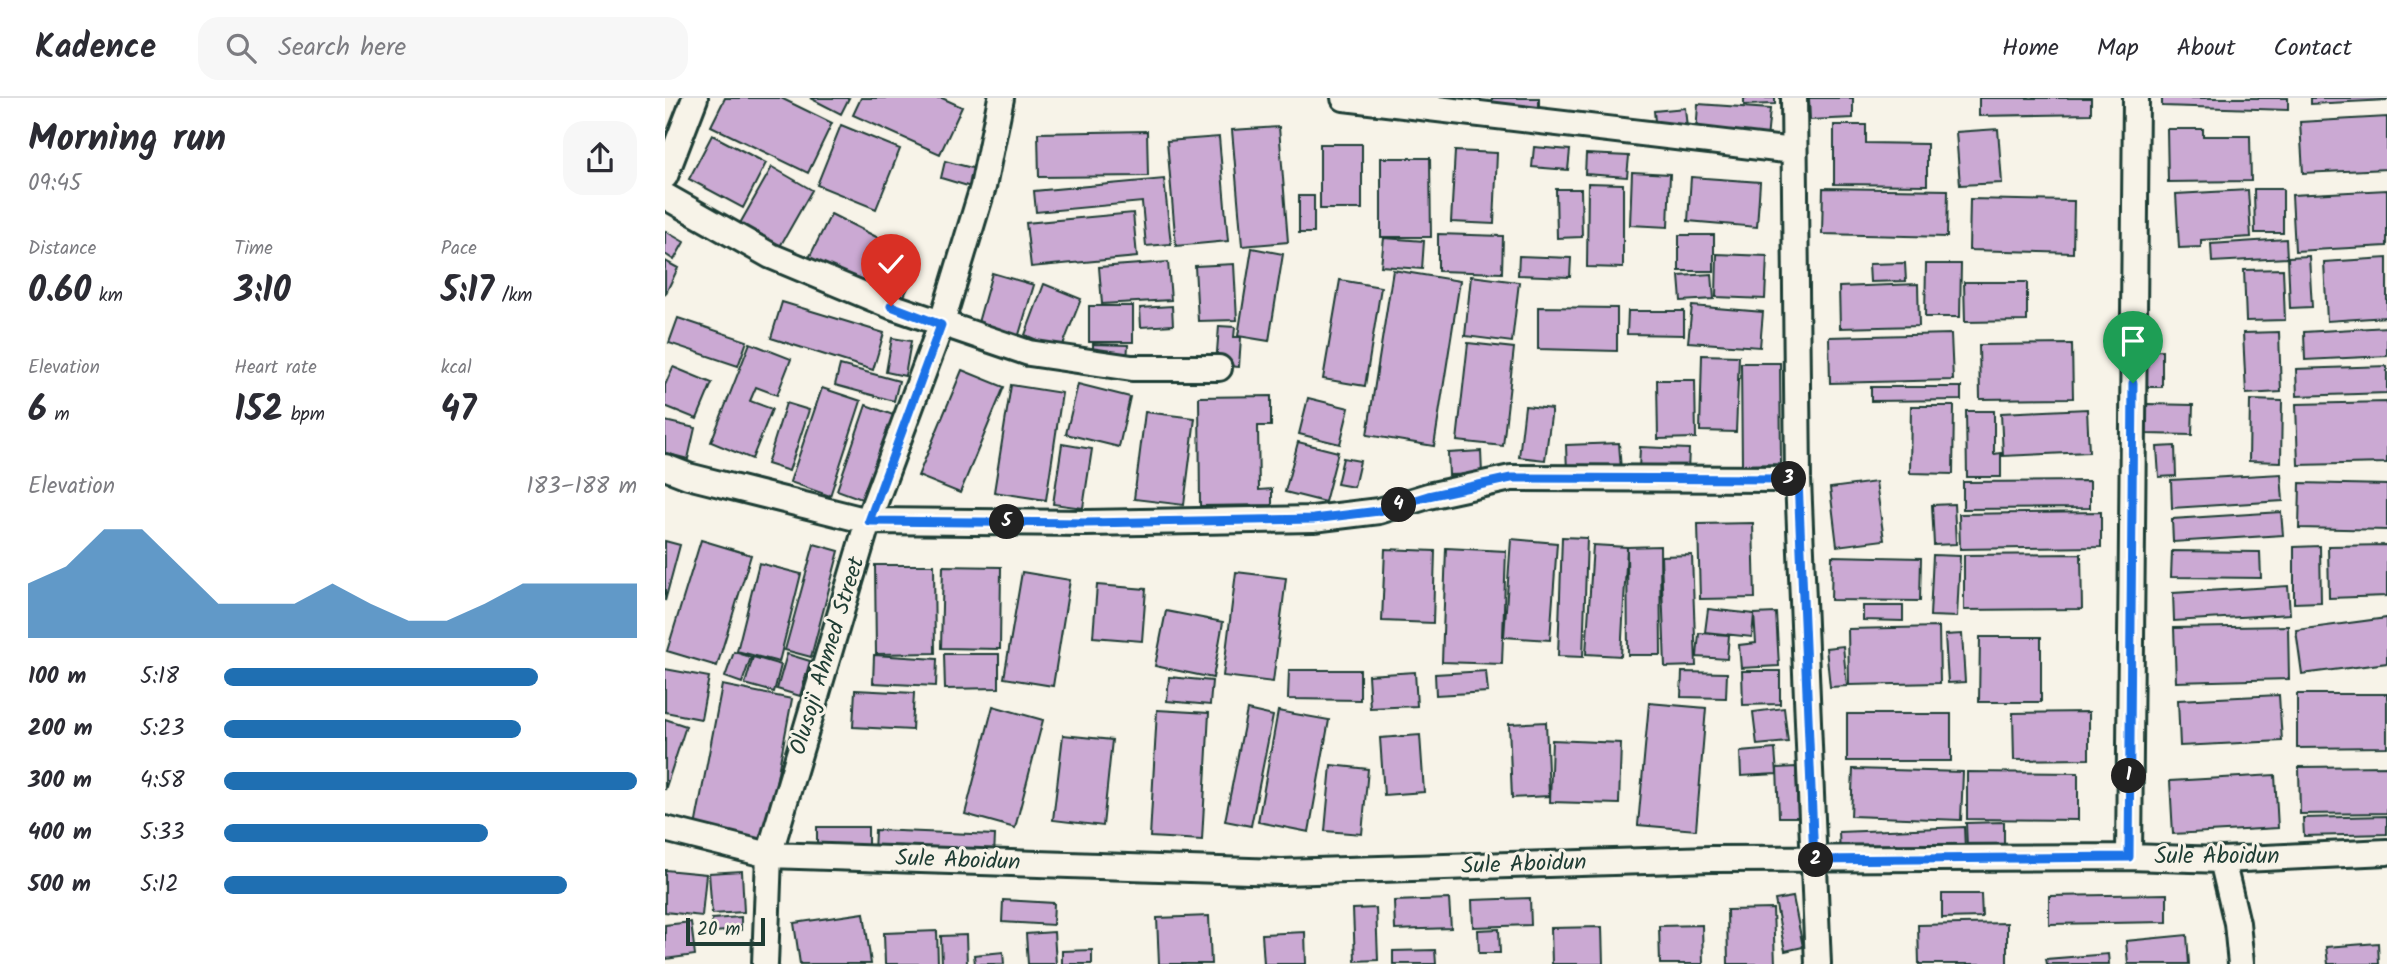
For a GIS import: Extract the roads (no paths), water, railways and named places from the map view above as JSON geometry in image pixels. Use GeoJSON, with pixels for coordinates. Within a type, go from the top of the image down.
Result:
{"type":"FeatureCollection","features":[{"type":"Feature","properties":{"kind":"street"},"geometry":{"type":"LineString","coordinates":[[665,176],[695,98]]}},
{"type":"Feature","properties":{"kind":"street","name":"Olusoji Ahmed Street"},"geometry":{"type":"LineString","coordinates":[[765,964],[769,855],[869,521],[941,325],[983,187],[1002,98]]}},
{"type":"Feature","properties":{"kind":"street"},"geometry":{"type":"LineString","coordinates":[[1344,98],[1794,151]]}},
{"type":"Feature","properties":{"kind":"street"},"geometry":{"type":"LineString","coordinates":[[1794,98],[1798,479],[1818,964]]}},
{"type":"Feature","properties":{"kind":"street"},"geometry":{"type":"LineString","coordinates":[[2129,857],[2136,98]]}},
{"type":"Feature","properties":{"kind":"street"},"geometry":{"type":"LineString","coordinates":[[665,196],[771,256],[941,325],[1029,353],[1132,368],[1219,368]]}},
{"type":"Feature","properties":{"kind":"street"},"geometry":{"type":"LineString","coordinates":[[665,467],[688,477],[869,521],[1086,523],[1313,519],[1379,511],[1428,496],[1511,478],[1798,479]]}},
{"type":"Feature","properties":{"kind":"street","name":"Sule Aboidun"},"geometry":{"type":"LineString","coordinates":[[665,829],[769,855],[1282,872],[1711,859],[2129,857],[2222,860],[2387,852]]}},
{"type":"Feature","properties":{"kind":"street"},"geometry":{"type":"LineString","coordinates":[[2222,860],[2237,923],[2241,964]]}}]}
